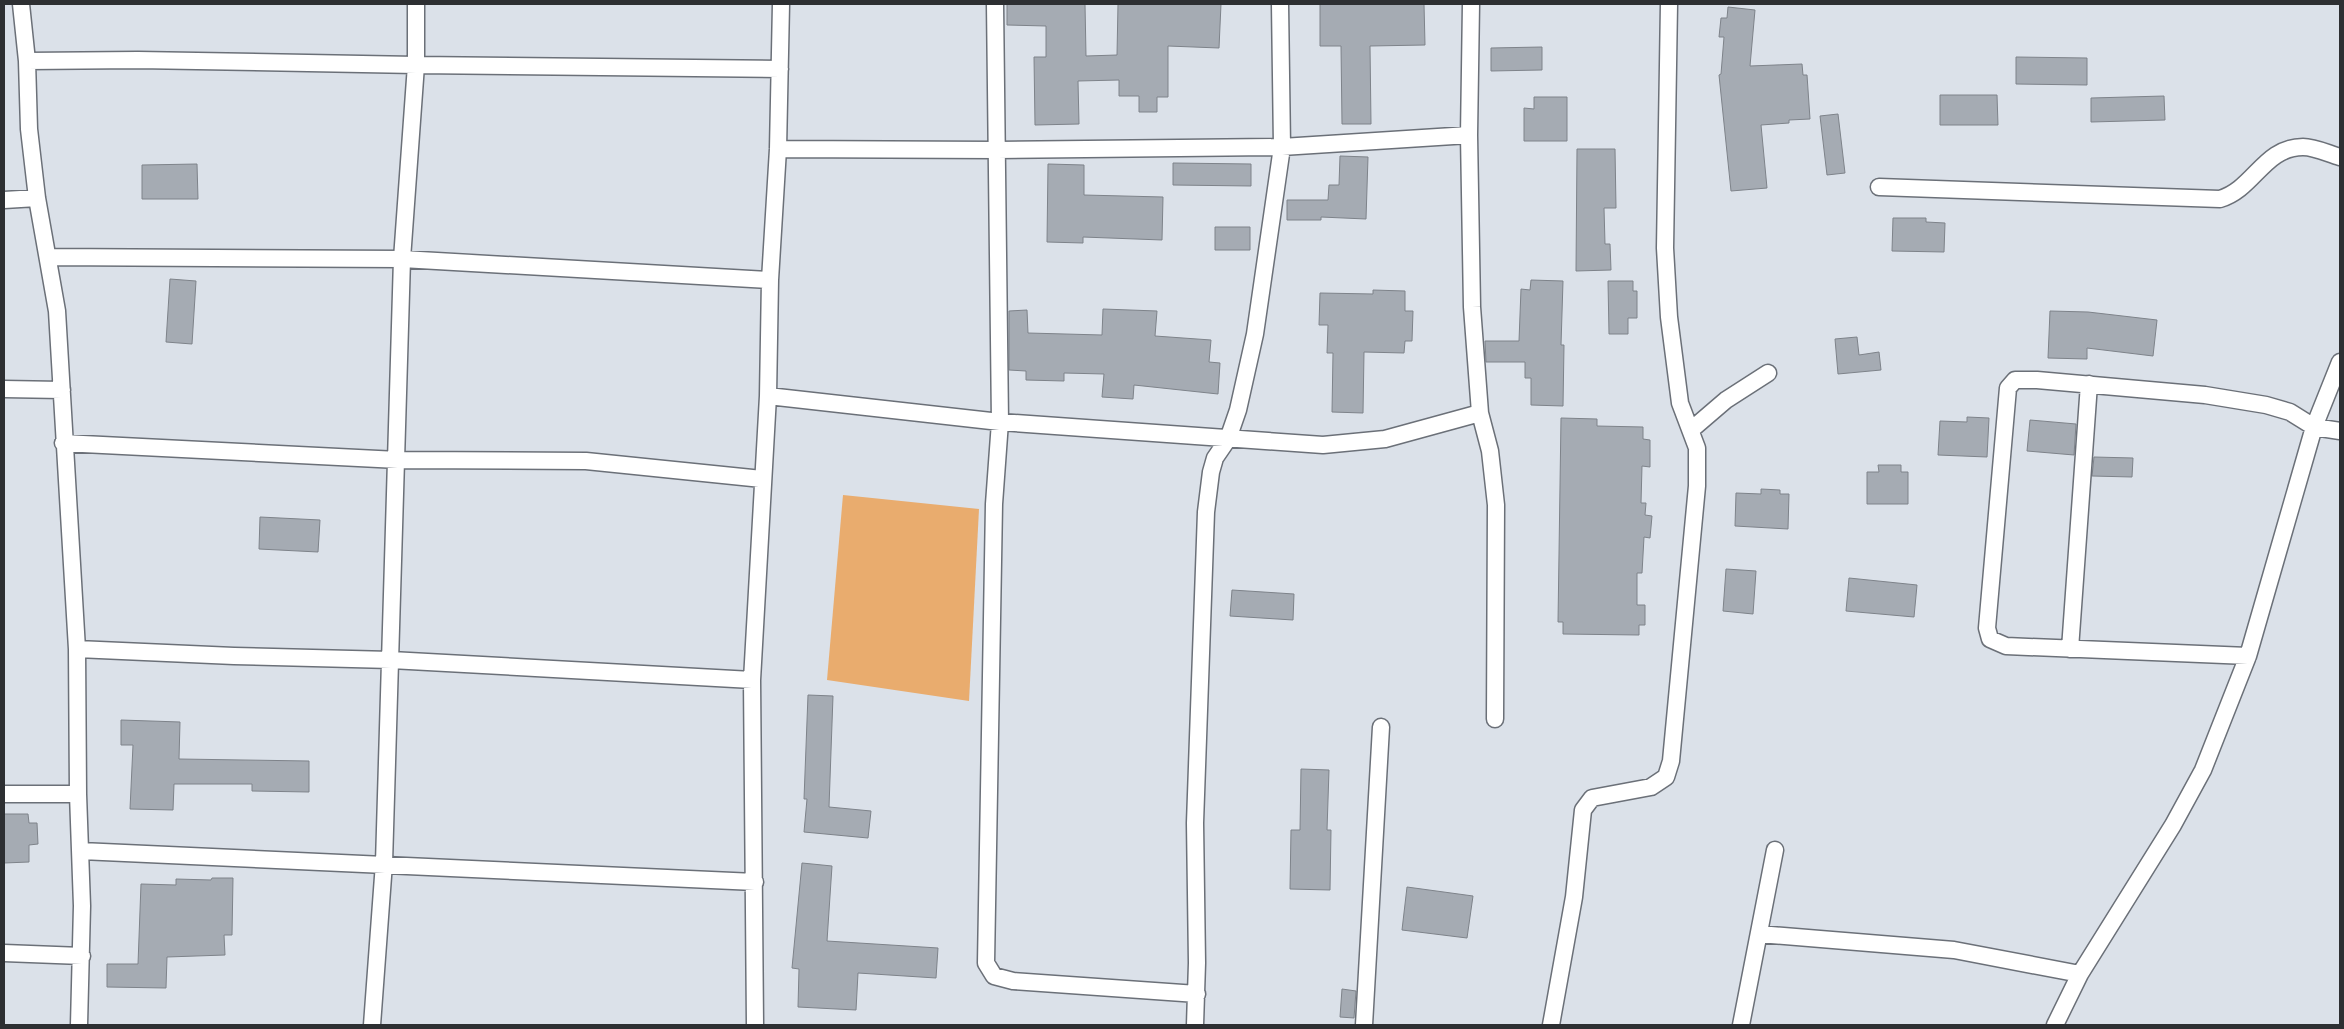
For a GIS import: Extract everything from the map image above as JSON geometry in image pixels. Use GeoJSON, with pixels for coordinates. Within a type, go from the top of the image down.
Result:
{"type":"FeatureCollection","features":[{"type":"Feature","properties":{"kind":"street"},"geometry":{"type":"LineString","coordinates":[[21,4],[37,198],[49,257],[57,311],[63,444],[77,648],[82,956],[79,1025]]}},
{"type":"Feature","properties":{"kind":"street"},"geometry":{"type":"LineString","coordinates":[[372,1025],[384,863],[398,460],[402,259],[416,65],[416,4]]}},
{"type":"Feature","properties":{"kind":"street"},"geometry":{"type":"LineString","coordinates":[[755,1025],[752,680],[768,396],[770,280],[778,149],[781,4]]}},
{"type":"Feature","properties":{"kind":"street"},"geometry":{"type":"LineString","coordinates":[[994,4],[1000,422],[994,504],[986,963],[994,976],[1014,981],[1196,994]]}},
{"type":"Feature","properties":{"kind":"street"},"geometry":{"type":"LineString","coordinates":[[1195,1025],[1195,823],[1206,512],[1210,472],[1215,458],[1228,439],[1238,410],[1254,334],[1282,147],[1280,4]]}},
{"type":"Feature","properties":{"kind":"street"},"geometry":{"type":"LineString","coordinates":[[1471,4],[1469,135],[1472,307],[1480,413],[1490,451],[1496,506],[1496,719]]}},
{"type":"Feature","properties":{"kind":"street"},"geometry":{"type":"LineString","coordinates":[[1551,1025],[1574,897],[1583,810],[1592,798],[1651,787],[1666,777],[1671,761],[1697,486],[1698,448],[1680,403],[1668,317],[1666,239],[1669,4]]}},
{"type":"Feature","properties":{"kind":"street"},"geometry":{"type":"LineString","coordinates":[[27,61],[138,60],[416,65],[780,68]]}},
{"type":"Feature","properties":{"kind":"street"},"geometry":{"type":"LineString","coordinates":[[778,149],[997,150],[1282,147],[1469,135]]}},
{"type":"Feature","properties":{"kind":"street"},"geometry":{"type":"LineString","coordinates":[[1879,187],[2220,199],[2236,194],[2276,153],[2305,147],[2340,157]]}},
{"type":"Feature","properties":{"kind":"street"},"geometry":{"type":"LineString","coordinates":[[4,200],[37,198]]}},
{"type":"Feature","properties":{"kind":"street"},"geometry":{"type":"LineString","coordinates":[[49,257],[402,259],[770,280]]}},
{"type":"Feature","properties":{"kind":"street"},"geometry":{"type":"LineString","coordinates":[[2055,1025],[2080,974],[2173,825],[2203,770],[2248,656],[2314,427],[2340,362]]}},
{"type":"Feature","properties":{"kind":"street"},"geometry":{"type":"LineString","coordinates":[[1690,430],[1726,400],[1768,373]]}},
{"type":"Feature","properties":{"kind":"street"},"geometry":{"type":"LineString","coordinates":[[2248,656],[2006,646],[1990,639],[1987,628],[2008,388],[2011,382],[2020,380],[2089,384],[2205,395],[2266,405],[2290,412],[2314,427],[2340,431]]}},
{"type":"Feature","properties":{"kind":"street"},"geometry":{"type":"LineString","coordinates":[[2070,649],[2089,384]]}},
{"type":"Feature","properties":{"kind":"street"},"geometry":{"type":"LineString","coordinates":[[4,389],[62,390]]}},
{"type":"Feature","properties":{"kind":"street"},"geometry":{"type":"LineString","coordinates":[[768,396],[1000,422],[1323,444],[1385,439],[1480,413]]}},
{"type":"Feature","properties":{"kind":"street"},"geometry":{"type":"LineString","coordinates":[[63,444],[398,460],[586,461],[762,479]]}},
{"type":"Feature","properties":{"kind":"street"},"geometry":{"type":"LineString","coordinates":[[77,648],[234,656],[391,660],[752,680]]}},
{"type":"Feature","properties":{"kind":"street"},"geometry":{"type":"LineString","coordinates":[[1364,1025],[1381,727]]}},
{"type":"Feature","properties":{"kind":"street"},"geometry":{"type":"LineString","coordinates":[[4,794],[78,794]]}},
{"type":"Feature","properties":{"kind":"street"},"geometry":{"type":"LineString","coordinates":[[1741,1025],[1775,850]]}},
{"type":"Feature","properties":{"kind":"street"},"geometry":{"type":"LineString","coordinates":[[81,851],[384,863],[755,882]]}},
{"type":"Feature","properties":{"kind":"street"},"geometry":{"type":"LineString","coordinates":[[1759,934],[1954,950],[2080,974]]}},
{"type":"Feature","properties":{"kind":"street"},"geometry":{"type":"LineString","coordinates":[[4,953],[82,956]]}},
{"type":"Feature","properties":{"kind":"shaded area"},"geometry":{"type":"Polygon","coordinates":[[[843,495],[979,509],[969,701],[827,680],[843,495]]]}},
{"type":"Feature","properties":{"kind":"building"},"geometry":{"type":"Polygon","coordinates":[[[1007,4],[1085,4],[1086,56],[1117,55],[1118,4],[1221,4],[1219,48],[1168,46],[1168,97],[1157,97],[1157,112],[1139,112],[1139,96],[1119,96],[1119,80],[1078,81],[1079,124],[1035,125],[1034,57],[1046,57],[1046,26],[1007,25],[1007,4]]]}},
{"type":"Feature","properties":{"kind":"building"},"geometry":{"type":"Polygon","coordinates":[[[1320,4],[1424,4],[1425,45],[1370,46],[1371,124],[1342,124],[1341,46],[1320,46],[1320,4]]]}},
{"type":"Feature","properties":{"kind":"building"},"geometry":{"type":"Polygon","coordinates":[[[1728,7],[1755,10],[1750,66],[1802,64],[1803,75],[1807,75],[1810,119],[1789,120],[1789,123],[1761,125],[1767,188],[1731,191],[1719,75],[1721,74],[1724,37],[1719,37],[1721,18],[1727,18],[1728,7]]]}},
{"type":"Feature","properties":{"kind":"building"},"geometry":{"type":"Polygon","coordinates":[[[1542,47],[1542,70],[1491,71],[1491,48],[1542,47]]]}},
{"type":"Feature","properties":{"kind":"building"},"geometry":{"type":"Polygon","coordinates":[[[2016,57],[2087,58],[2087,85],[2016,84],[2016,57]]]}},
{"type":"Feature","properties":{"kind":"building"},"geometry":{"type":"Polygon","coordinates":[[[1940,95],[1997,95],[1998,125],[1940,125],[1940,95]]]}},
{"type":"Feature","properties":{"kind":"building"},"geometry":{"type":"Polygon","coordinates":[[[2164,96],[2165,120],[2091,122],[2091,98],[2164,96]]]}},
{"type":"Feature","properties":{"kind":"building"},"geometry":{"type":"Polygon","coordinates":[[[1534,97],[1567,97],[1567,141],[1524,141],[1524,108],[1534,109],[1534,97]]]}},
{"type":"Feature","properties":{"kind":"building"},"geometry":{"type":"Polygon","coordinates":[[[1838,114],[1845,173],[1827,175],[1820,116],[1838,114]]]}},
{"type":"Feature","properties":{"kind":"building"},"geometry":{"type":"Polygon","coordinates":[[[1577,149],[1615,149],[1616,208],[1604,208],[1605,244],[1610,244],[1611,270],[1576,271],[1577,149]]]}},
{"type":"Feature","properties":{"kind":"building"},"geometry":{"type":"Polygon","coordinates":[[[1340,156],[1368,157],[1366,219],[1321,217],[1321,220],[1287,220],[1287,200],[1328,200],[1329,185],[1339,185],[1340,156]]]}},
{"type":"Feature","properties":{"kind":"building"},"geometry":{"type":"Polygon","coordinates":[[[1173,163],[1251,164],[1251,186],[1173,185],[1173,163]]]}},
{"type":"Feature","properties":{"kind":"building"},"geometry":{"type":"Polygon","coordinates":[[[197,164],[198,199],[142,199],[142,165],[197,164]]]}},
{"type":"Feature","properties":{"kind":"building"},"geometry":{"type":"Polygon","coordinates":[[[1048,164],[1084,165],[1084,195],[1163,197],[1162,240],[1083,237],[1083,243],[1047,242],[1048,164]]]}},
{"type":"Feature","properties":{"kind":"building"},"geometry":{"type":"Polygon","coordinates":[[[1893,218],[1926,218],[1926,222],[1945,223],[1944,252],[1892,251],[1893,218]]]}},
{"type":"Feature","properties":{"kind":"building"},"geometry":{"type":"Polygon","coordinates":[[[1215,227],[1250,227],[1250,250],[1215,250],[1215,227]]]}},
{"type":"Feature","properties":{"kind":"building"},"geometry":{"type":"Polygon","coordinates":[[[170,279],[196,281],[192,344],[166,342],[170,279]]]}},
{"type":"Feature","properties":{"kind":"building"},"geometry":{"type":"Polygon","coordinates":[[[1531,280],[1563,281],[1561,345],[1564,345],[1563,406],[1531,405],[1531,378],[1525,378],[1525,362],[1486,362],[1485,341],[1519,341],[1521,289],[1530,290],[1531,280]]]}},
{"type":"Feature","properties":{"kind":"building"},"geometry":{"type":"Polygon","coordinates":[[[1608,281],[1633,281],[1633,291],[1637,291],[1637,318],[1628,318],[1628,334],[1609,334],[1608,281]]]}},
{"type":"Feature","properties":{"kind":"building"},"geometry":{"type":"Polygon","coordinates":[[[1373,290],[1405,291],[1405,311],[1413,311],[1412,341],[1405,341],[1404,353],[1364,352],[1363,413],[1332,412],[1333,353],[1327,353],[1328,325],[1319,325],[1320,293],[1373,294],[1373,290]]]}},
{"type":"Feature","properties":{"kind":"building"},"geometry":{"type":"Polygon","coordinates":[[[1103,309],[1157,311],[1155,336],[1211,340],[1209,362],[1220,363],[1218,394],[1134,385],[1133,399],[1102,397],[1104,374],[1064,373],[1064,381],[1026,380],[1026,371],[1009,370],[1009,311],[1027,310],[1028,333],[1102,335],[1103,309]]]}},
{"type":"Feature","properties":{"kind":"building"},"geometry":{"type":"Polygon","coordinates":[[[2050,311],[2088,312],[2157,320],[2153,356],[2087,348],[2087,359],[2048,358],[2050,311]]]}},
{"type":"Feature","properties":{"kind":"building"},"geometry":{"type":"Polygon","coordinates":[[[1857,337],[1859,355],[1879,352],[1881,370],[1838,374],[1835,339],[1857,337]]]}},
{"type":"Feature","properties":{"kind":"building"},"geometry":{"type":"Polygon","coordinates":[[[1967,417],[1989,418],[1987,457],[1938,455],[1940,421],[1967,422],[1967,417]]]}},
{"type":"Feature","properties":{"kind":"building"},"geometry":{"type":"Polygon","coordinates":[[[1561,418],[1597,419],[1597,426],[1643,427],[1643,439],[1650,440],[1650,467],[1642,466],[1641,503],[1646,503],[1645,515],[1652,516],[1650,538],[1644,537],[1642,573],[1637,573],[1637,605],[1645,605],[1645,625],[1639,625],[1639,635],[1563,634],[1563,622],[1558,622],[1561,418]]]}},
{"type":"Feature","properties":{"kind":"building"},"geometry":{"type":"Polygon","coordinates":[[[2030,420],[2076,424],[2074,455],[2027,451],[2030,420]]]}},
{"type":"Feature","properties":{"kind":"building"},"geometry":{"type":"Polygon","coordinates":[[[2094,457],[2133,458],[2132,477],[2092,476],[2094,457]]]}},
{"type":"Feature","properties":{"kind":"building"},"geometry":{"type":"Polygon","coordinates":[[[1878,465],[1901,465],[1901,472],[1908,472],[1908,504],[1867,504],[1867,472],[1879,472],[1878,465]]]}},
{"type":"Feature","properties":{"kind":"building"},"geometry":{"type":"Polygon","coordinates":[[[1761,489],[1780,490],[1780,494],[1789,494],[1788,529],[1735,526],[1736,493],[1761,494],[1761,489]]]}},
{"type":"Feature","properties":{"kind":"building"},"geometry":{"type":"Polygon","coordinates":[[[260,517],[320,520],[318,552],[259,549],[260,517]]]}},
{"type":"Feature","properties":{"kind":"building"},"geometry":{"type":"Polygon","coordinates":[[[1726,569],[1756,571],[1753,614],[1723,611],[1726,569]]]}},
{"type":"Feature","properties":{"kind":"building"},"geometry":{"type":"Polygon","coordinates":[[[1849,578],[1917,585],[1914,617],[1846,611],[1849,578]]]}},
{"type":"Feature","properties":{"kind":"building"},"geometry":{"type":"Polygon","coordinates":[[[1232,590],[1294,594],[1293,620],[1230,616],[1232,590]]]}},
{"type":"Feature","properties":{"kind":"building"},"geometry":{"type":"Polygon","coordinates":[[[808,695],[833,696],[829,807],[871,811],[868,838],[804,832],[807,799],[804,799],[808,695]]]}},
{"type":"Feature","properties":{"kind":"building"},"geometry":{"type":"Polygon","coordinates":[[[121,720],[180,722],[179,759],[309,761],[309,792],[252,791],[252,784],[174,784],[173,810],[130,809],[133,745],[121,745],[121,720]]]}},
{"type":"Feature","properties":{"kind":"building"},"geometry":{"type":"Polygon","coordinates":[[[1301,769],[1329,770],[1327,830],[1331,830],[1330,890],[1290,889],[1291,830],[1300,830],[1301,769]]]}},
{"type":"Feature","properties":{"kind":"building"},"geometry":{"type":"Polygon","coordinates":[[[4,814],[28,814],[29,823],[37,823],[38,844],[29,845],[29,862],[4,863],[4,814]]]}},
{"type":"Feature","properties":{"kind":"building"},"geometry":{"type":"Polygon","coordinates":[[[802,863],[832,866],[827,941],[938,948],[936,978],[858,973],[856,1010],[798,1007],[799,969],[792,968],[802,863]]]}},
{"type":"Feature","properties":{"kind":"building"},"geometry":{"type":"Polygon","coordinates":[[[212,878],[233,878],[232,935],[224,935],[225,955],[167,957],[166,988],[107,987],[107,964],[138,964],[141,884],[176,885],[176,879],[211,880],[212,878]]]}},
{"type":"Feature","properties":{"kind":"building"},"geometry":{"type":"Polygon","coordinates":[[[1407,887],[1473,896],[1467,938],[1402,930],[1407,887]]]}},
{"type":"Feature","properties":{"kind":"building"},"geometry":{"type":"Polygon","coordinates":[[[1342,989],[1356,991],[1354,1018],[1340,1017],[1342,989]]]}}]}
